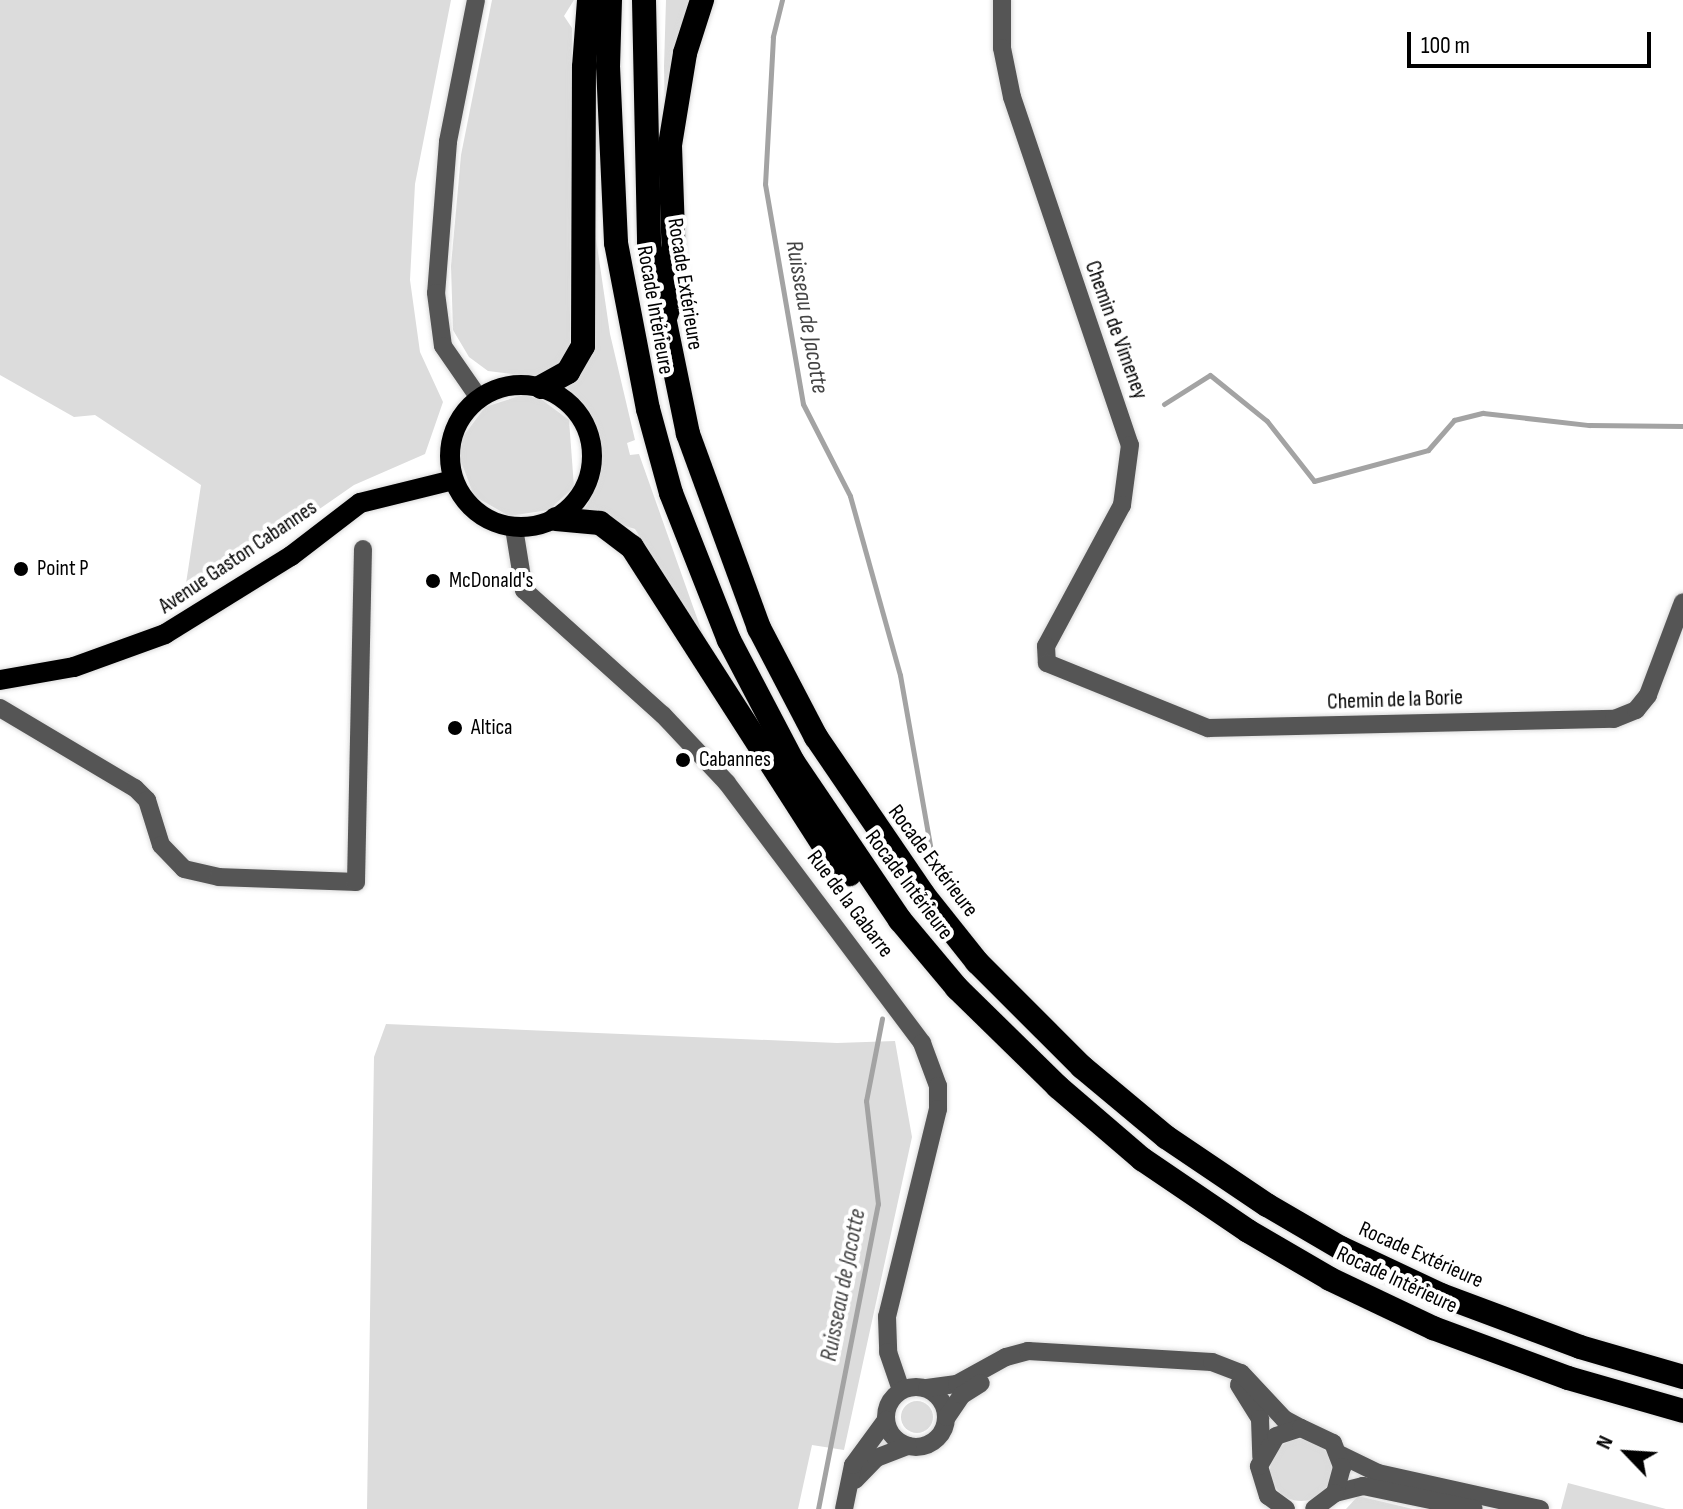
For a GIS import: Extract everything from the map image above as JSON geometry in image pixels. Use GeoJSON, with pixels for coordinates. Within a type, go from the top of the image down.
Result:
{"type":"FeatureCollection","features":[{"type":"Feature","properties":{"kind":"highway"},"geometry":{"type":"LineString","coordinates":[[541,387],[568,372],[583,346],[584,67],[589,0]]}},
{"type":"Feature","properties":{"kind":"highway","name":"Rocade Intérieure"},"geometry":{"type":"LineString","coordinates":[[610,0],[608,66],[616,243],[648,409],[671,493],[729,640],[793,762],[891,908],[957,988],[1058,1087],[1142,1159],[1330,1279],[1433,1328],[1568,1378],[1683,1411]]}},
{"type":"Feature","properties":{"kind":"highway","name":"Rocade Extérieure"},"geometry":{"type":"LineString","coordinates":[[644,0],[645,185],[663,323],[688,434],[759,628],[816,737],[863,812],[977,962],[1082,1067],[1166,1137],[1280,1212],[1441,1295],[1580,1347],[1683,1377]]}},
{"type":"Feature","properties":{"kind":"highway"},"geometry":{"type":"LineString","coordinates":[[663,323],[675,289],[670,145],[685,53],[702,0]]}},
{"type":"Feature","properties":{"kind":"highway"},"geometry":{"type":"LineString","coordinates":[[556,519],[600,523],[632,547],[824,846],[892,925],[957,988]]}},
{"type":"Feature","properties":{"kind":"main road"},"geometry":{"type":"LineString","coordinates":[[541,387],[580,415],[590,436],[593,460],[587,484],[574,504],[556,519],[514,528],[477,513],[453,480],[452,435],[479,398],[498,388],[541,387]]}},
{"type":"Feature","properties":{"kind":"main road","name":"Avenue Gaston Cabannes"},"geometry":{"type":"LineString","coordinates":[[0,680],[74,667],[165,634],[291,556],[360,503],[453,480]]}},
{"type":"Feature","properties":{"kind":"street"},"geometry":{"type":"LineString","coordinates":[[476,0],[448,142],[436,293],[443,346],[479,398]]}},
{"type":"Feature","properties":{"kind":"street","name":"Chemin de Vimeney"},"geometry":{"type":"LineString","coordinates":[[1002,0],[1002,48],[1016,112],[1130,445],[1122,505],[1046,646],[1047,663]]}},
{"type":"Feature","properties":{"kind":"street","name":"Rue de la Gabarre"},"geometry":{"type":"LineString","coordinates":[[514,528],[524,590],[600,654],[727,783],[922,1043],[938,1086],[938,1109],[887,1317],[888,1352],[901,1390]]}},
{"type":"Feature","properties":{"kind":"street"},"geometry":{"type":"LineString","coordinates":[[0,708],[135,788],[147,800],[161,845],[184,869],[219,877],[356,882],[363,549]]}},
{"type":"Feature","properties":{"kind":"street","name":"Chemin de la Borie"},"geometry":{"type":"LineString","coordinates":[[1047,663],[1208,728],[1614,719],[1636,710],[1648,695],[1683,602]]}},
{"type":"Feature","properties":{"kind":"street"},"geometry":{"type":"LineString","coordinates":[[845,1503],[853,1465],[886,1420],[889,1403],[901,1390],[957,1384],[1006,1357],[1028,1351],[1212,1362],[1241,1373],[1284,1419],[1324,1435],[1339,1454],[1378,1473],[1540,1509]]}},
{"type":"Feature","properties":{"kind":"street"},"geometry":{"type":"LineString","coordinates":[[845,1503],[868,1465],[908,1446],[932,1443],[962,1395],[1028,1363],[1210,1372],[1237,1382],[1251,1398],[1260,1419],[1262,1487],[1286,1509]]}},
{"type":"Feature","properties":{"kind":"street"},"geometry":{"type":"LineString","coordinates":[[927,1388],[942,1399],[947,1417]]}},
{"type":"Feature","properties":{"kind":"street"},"geometry":{"type":"LineString","coordinates":[[886,1420],[893,1436],[908,1446]]}},
{"type":"Feature","properties":{"kind":"street"},"geometry":{"type":"LineString","coordinates":[[1261,1457],[1276,1436],[1301,1428]]}},
{"type":"Feature","properties":{"kind":"street"},"geometry":{"type":"LineString","coordinates":[[1335,1493],[1341,1480],[1339,1454]]}},
{"type":"Feature","properties":{"kind":"street"},"geometry":{"type":"LineString","coordinates":[[1314,1509],[1335,1493],[1363,1486],[1474,1509]]}},
{"type":"Feature","properties":{"kind":"shaded area"},"geometry":{"type":"Polygon","coordinates":[[[0,0],[451,0],[415,184],[410,280],[420,352],[443,402],[425,454],[354,485],[213,583],[185,590],[201,485],[95,415],[74,417],[0,375],[0,0]]]}},
{"type":"Feature","properties":{"kind":"shaded area"},"geometry":{"type":"Polygon","coordinates":[[[492,0],[574,0],[564,16],[572,28],[570,345],[563,363],[544,378],[488,371],[469,357],[453,330],[451,266],[461,155],[492,0]]]}},
{"type":"Feature","properties":{"kind":"shaded area"},"geometry":{"type":"Polygon","coordinates":[[[666,0],[691,0],[665,111],[664,67],[666,0]]]}},
{"type":"Feature","properties":{"kind":"shaded area"},"geometry":{"type":"Polygon","coordinates":[[[595,232],[610,334],[635,440],[627,443],[630,455],[639,454],[708,649],[635,529],[583,513],[599,480],[599,435],[581,401],[566,389],[577,377],[595,232]]]}},
{"type":"Feature","properties":{"kind":"shaded area"},"geometry":{"type":"Polygon","coordinates":[[[522,395],[541,399],[569,420],[574,487],[549,510],[509,516],[474,496],[460,459],[462,438],[485,407],[522,395]]]}},
{"type":"Feature","properties":{"kind":"shaded area"},"geometry":{"type":"Polygon","coordinates":[[[386,1024],[837,1043],[895,1041],[912,1137],[844,1450],[812,1445],[798,1509],[367,1509],[374,1057],[386,1024]]]}},
{"type":"Feature","properties":{"kind":"shaded area"},"geometry":{"type":"Polygon","coordinates":[[[917,1401],[929,1405],[933,1417],[929,1429],[917,1433],[905,1429],[901,1417],[905,1405],[917,1401]]]}},
{"type":"Feature","properties":{"kind":"shaded area"},"geometry":{"type":"Polygon","coordinates":[[[1295,1439],[1307,1439],[1323,1448],[1330,1458],[1330,1482],[1323,1492],[1307,1501],[1295,1501],[1275,1487],[1270,1476],[1270,1464],[1284,1444],[1295,1439]]]}},
{"type":"Feature","properties":{"kind":"shaded area"},"geometry":{"type":"Polygon","coordinates":[[[1568,1483],[1666,1509],[1561,1509],[1568,1483]]]}},
{"type":"Feature","properties":{"kind":"shaded area"},"geometry":{"type":"Polygon","coordinates":[[[1358,1496],[1413,1509],[1346,1509],[1358,1496]]]}},
{"type":"Feature","properties":{"kind":"waterway","name":"Ruisseau de Jacotte"},"geometry":{"type":"LineString","coordinates":[[782,0],[773,37],[765,184],[803,404],[850,496],[900,675],[933,862]]}},
{"type":"Feature","properties":{"kind":"waterway"},"geometry":{"type":"LineString","coordinates":[[1164,404],[1210,375],[1267,421],[1314,481],[1428,450],[1454,420],[1483,413],[1589,425],[1683,426]]}},
{"type":"Feature","properties":{"kind":"waterway","name":"Ruisseau de Jacotte"},"geometry":{"type":"LineString","coordinates":[[818,1509],[878,1204],[866,1101],[882,1019]]}},
{"type":"Feature","properties":{"kind":"place","name":"Point P"},"geometry":{"type":"Point","coordinates":[21,569]}},
{"type":"Feature","properties":{"kind":"place","name":"McDonald's"},"geometry":{"type":"Point","coordinates":[433,581]}},
{"type":"Feature","properties":{"kind":"place","name":"Altica"},"geometry":{"type":"Point","coordinates":[455,728]}},
{"type":"Feature","properties":{"kind":"place","name":"Cabannes"},"geometry":{"type":"Point","coordinates":[683,760]}}]}
